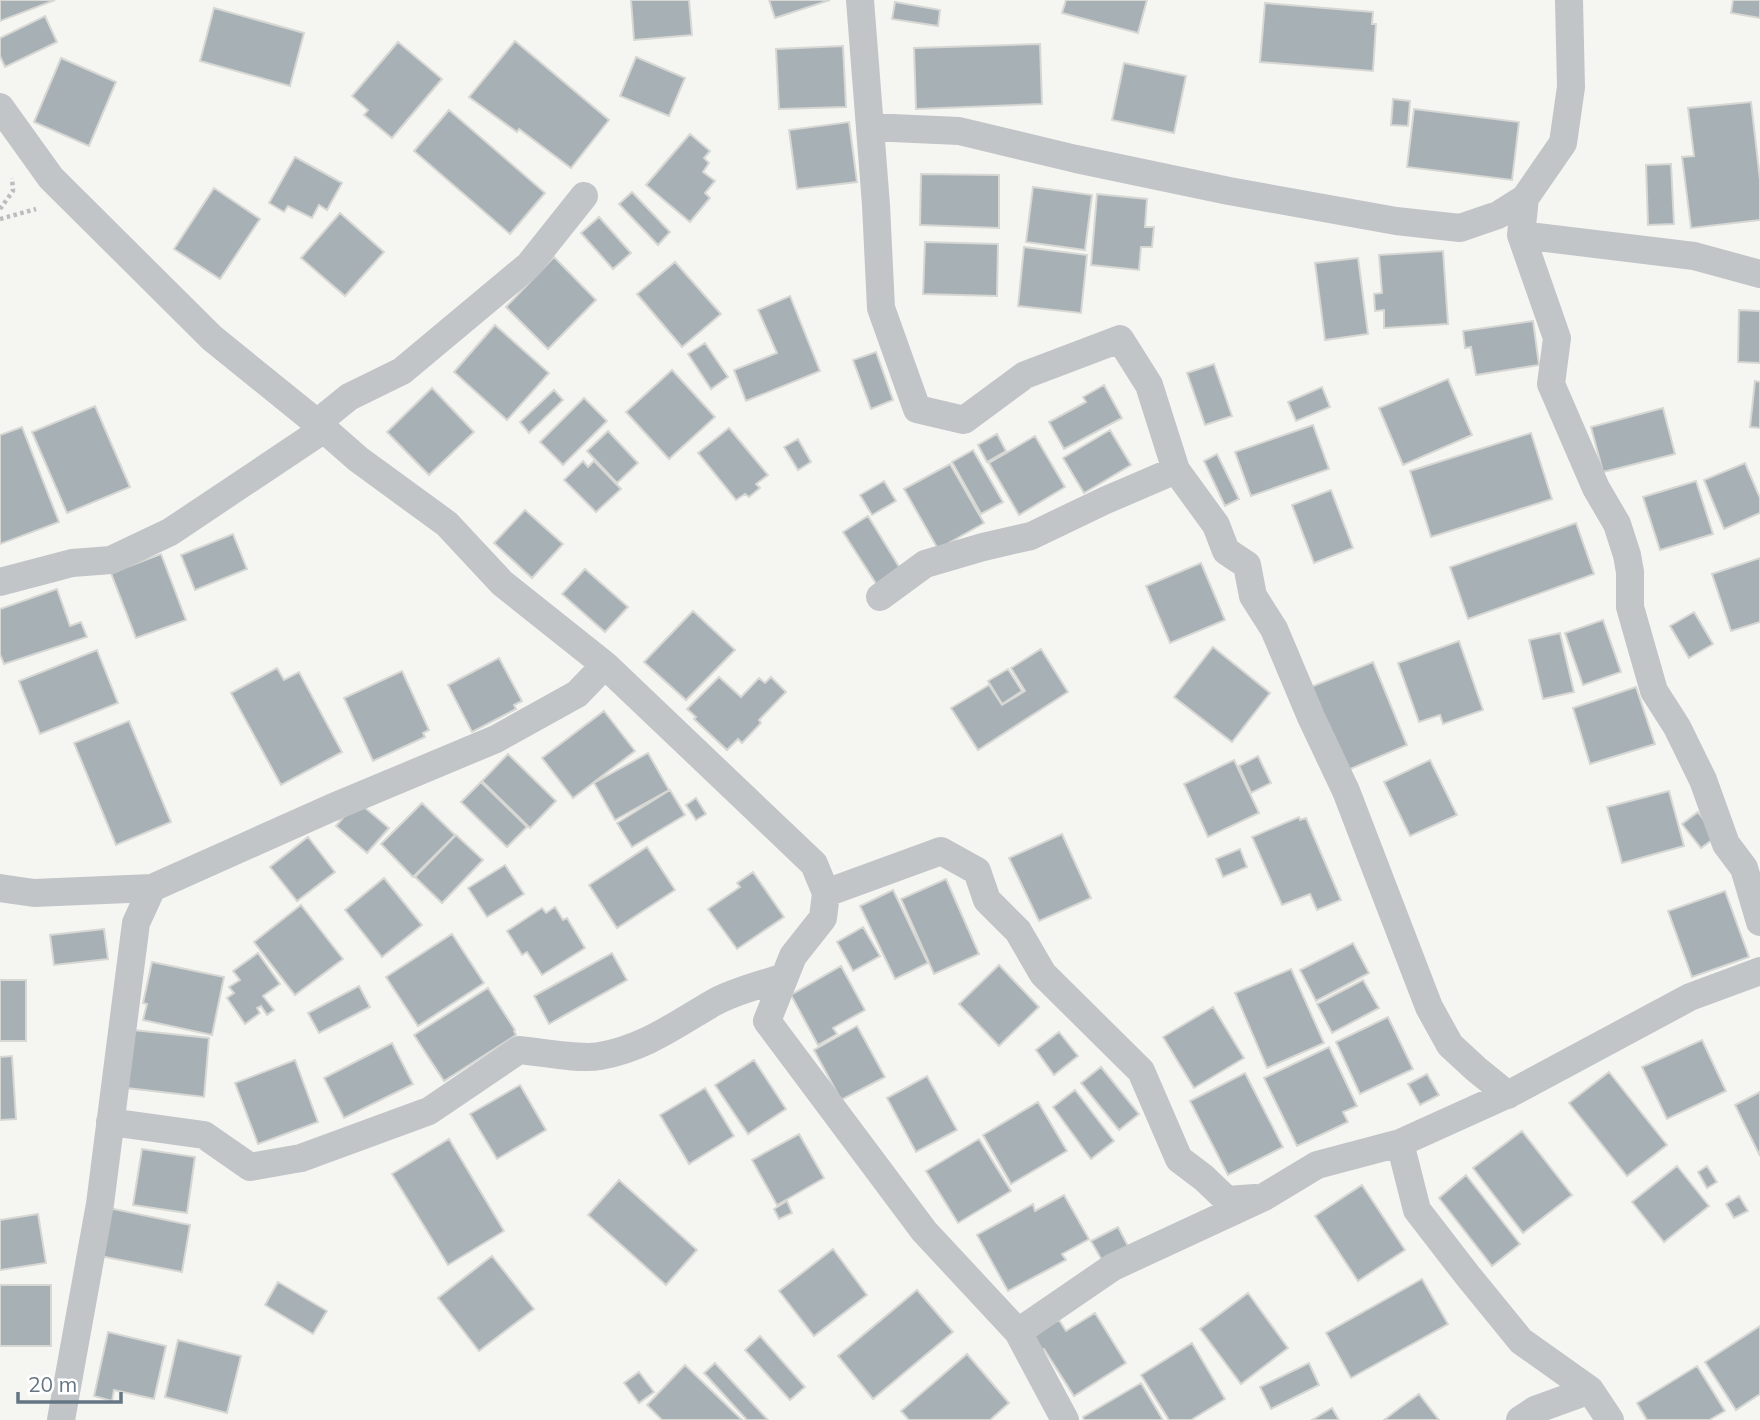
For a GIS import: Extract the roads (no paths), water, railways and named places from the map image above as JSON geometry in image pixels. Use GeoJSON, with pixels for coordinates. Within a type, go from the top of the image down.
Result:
{"type":"FeatureCollection","features":[{"type":"Feature","properties":{"kind":"street"},"geometry":{"type":"LineString","coordinates":[[860,0],[881,308],[917,409],[964,421],[1025,375],[1120,340],[1150,385],[1176,470],[1216,525],[1226,551],[1247,565],[1253,596],[1274,629],[1346,791],[1429,1007],[1450,1045],[1508,1095]]}},
{"type":"Feature","properties":{"kind":"street"},"geometry":{"type":"LineString","coordinates":[[870,127],[959,131],[1229,191],[1395,221],[1460,228],[1498,215],[1525,198],[1563,142],[1570,87],[1569,0]]}},
{"type":"Feature","properties":{"kind":"street"},"geometry":{"type":"LineString","coordinates":[[0,107],[51,178],[212,338],[358,459],[447,524],[502,583],[605,665],[814,864],[826,893],[823,918],[793,956],[767,1021],[924,1231],[1018,1332],[1065,1420]]}},
{"type":"Feature","properties":{"kind":"street"},"geometry":{"type":"LineString","coordinates":[[0,582],[72,563],[111,561],[170,532],[321,426],[349,397],[402,371],[529,265],[584,195]]}},
{"type":"Feature","properties":{"kind":"street"},"geometry":{"type":"LineString","coordinates":[[1525,198],[1521,235],[1557,338],[1551,384],[1596,488],[1617,524],[1630,572],[1630,607],[1654,691],[1677,727],[1703,780],[1726,844],[1752,860],[1760,922]]}},
{"type":"Feature","properties":{"kind":"street"},"geometry":{"type":"LineString","coordinates":[[1521,235],[1694,256],[1760,274]]}},
{"type":"Feature","properties":{"kind":"street"},"geometry":{"type":"LineString","coordinates":[[880,597],[925,564],[1031,536],[1176,470]]}},
{"type":"Feature","properties":{"kind":"street"},"geometry":{"type":"LineString","coordinates":[[0,888],[34,893],[152,888],[496,738],[576,694],[605,665]]}},
{"type":"Feature","properties":{"kind":"street"},"geometry":{"type":"LineString","coordinates":[[826,893],[942,851],[977,871],[988,900],[1018,930],[1043,974],[1140,1070],[1179,1159],[1227,1200],[1264,1198]]}},
{"type":"Feature","properties":{"kind":"street"},"geometry":{"type":"LineString","coordinates":[[61,1420],[100,1204],[136,923],[152,888]]}},
{"type":"Feature","properties":{"kind":"street"},"geometry":{"type":"LineString","coordinates":[[1018,1332],[1113,1267],[1264,1198],[1317,1165],[1400,1143],[1508,1095],[1690,997],[1760,971]]}},
{"type":"Feature","properties":{"kind":"street"},"geometry":{"type":"LineString","coordinates":[[110,1122],[204,1135],[250,1167],[301,1158],[429,1111],[519,1050],[598,1057],[638,1046],[714,1002],[784,977]]}},
{"type":"Feature","properties":{"kind":"street"},"geometry":{"type":"LineString","coordinates":[[1400,1143],[1417,1210],[1521,1341],[1590,1390],[1610,1420]]}},
{"type":"Feature","properties":{"kind":"street"},"geometry":{"type":"LineString","coordinates":[[1520,1420],[1535,1410],[1590,1390]]}}]}
